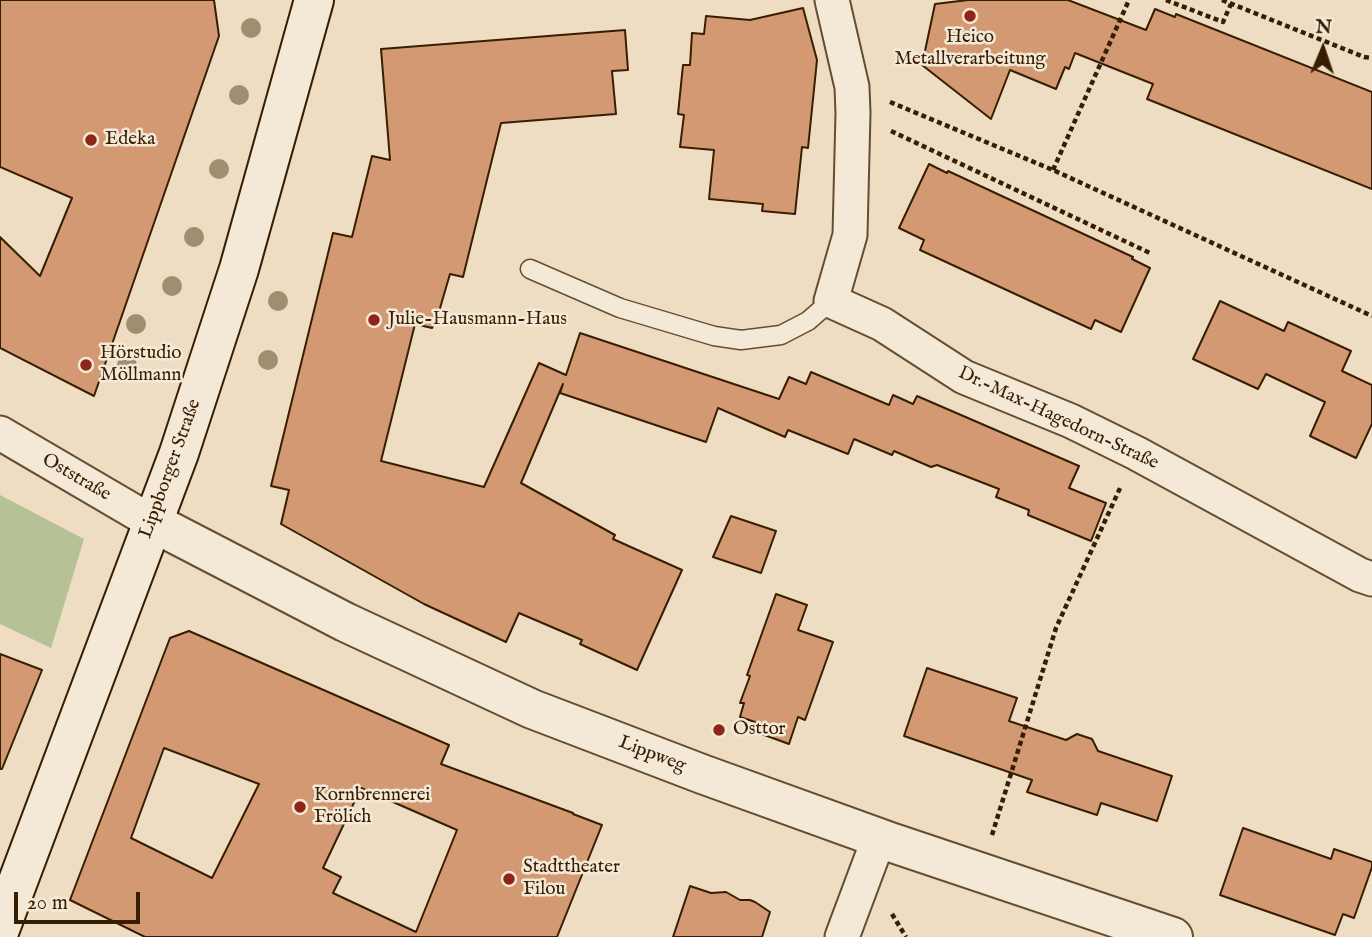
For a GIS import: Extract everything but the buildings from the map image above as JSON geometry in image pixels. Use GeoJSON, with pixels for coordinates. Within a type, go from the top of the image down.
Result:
{"type":"FeatureCollection","features":[{"type":"Feature","properties":{"kind":"street","name":"Lippborger Straße"},"geometry":{"type":"LineString","coordinates":[[0,929],[179,453],[239,269],[314,0]]}},
{"type":"Feature","properties":{"kind":"street"},"geometry":{"type":"LineString","coordinates":[[831,301],[850,235],[852,100],[832,0]]}},
{"type":"Feature","properties":{"kind":"street","name":"Dr.-Max-Hagedorn-Straße"},"geometry":{"type":"LineString","coordinates":[[831,301],[882,324],[964,377],[1070,421],[1136,453],[1372,579]]}},
{"type":"Feature","properties":{"kind":"street","name":"Oststraße"},"geometry":{"type":"LineString","coordinates":[[0,433],[152,522]]}},
{"type":"Feature","properties":{"kind":"street","name":"Lippweg"},"geometry":{"type":"LineString","coordinates":[[152,522],[345,622],[532,709],[879,838],[1174,937]]}},
{"type":"Feature","properties":{"kind":"street"},"geometry":{"type":"LineString","coordinates":[[842,937],[879,838]]}},
{"type":"Feature","properties":{"kind":"lane"},"geometry":{"type":"LineString","coordinates":[[530,269],[621,308],[715,336],[741,340],[781,335],[808,321],[831,301]]}},
{"type":"Feature","properties":{"kind":"path"},"geometry":{"type":"LineString","coordinates":[[1053,170],[1129,0]]}},
{"type":"Feature","properties":{"kind":"path"},"geometry":{"type":"LineString","coordinates":[[1166,0],[1223,22],[1231,4]]}},
{"type":"Feature","properties":{"kind":"path"},"geometry":{"type":"LineString","coordinates":[[1222,0],[1372,58]]}},
{"type":"Feature","properties":{"kind":"path"},"geometry":{"type":"LineString","coordinates":[[852,100],[1053,170],[1372,316]]}},
{"type":"Feature","properties":{"kind":"path"},"geometry":{"type":"LineString","coordinates":[[852,100],[1152,254]]}},
{"type":"Feature","properties":{"kind":"path"},"geometry":{"type":"LineString","coordinates":[[981,872],[1056,628],[1136,453]]}},
{"type":"Feature","properties":{"kind":"green space"},"geometry":{"type":"Polygon","coordinates":[[[0,495],[84,539],[51,648],[0,624],[0,495]]]}},
{"type":"Feature","properties":{"kind":"place","name":"Heico Metallverarbeitung"},"geometry":{"type":"Point","coordinates":[970,16]}},
{"type":"Feature","properties":{"kind":"place","name":"Edeka"},"geometry":{"type":"Point","coordinates":[91,140]}},
{"type":"Feature","properties":{"kind":"place","name":"Julie-Hausmann-Haus"},"geometry":{"type":"Point","coordinates":[374,320]}},
{"type":"Feature","properties":{"kind":"place","name":"Hörstudio Möllmann"},"geometry":{"type":"Point","coordinates":[86,365]}},
{"type":"Feature","properties":{"kind":"place","name":"Osttor"},"geometry":{"type":"Point","coordinates":[719,730]}},
{"type":"Feature","properties":{"kind":"place","name":"Kornbrennerei Frölich"},"geometry":{"type":"Point","coordinates":[300,807]}},
{"type":"Feature","properties":{"kind":"place","name":"Stadttheater Filou"},"geometry":{"type":"Point","coordinates":[509,879]}}]}
